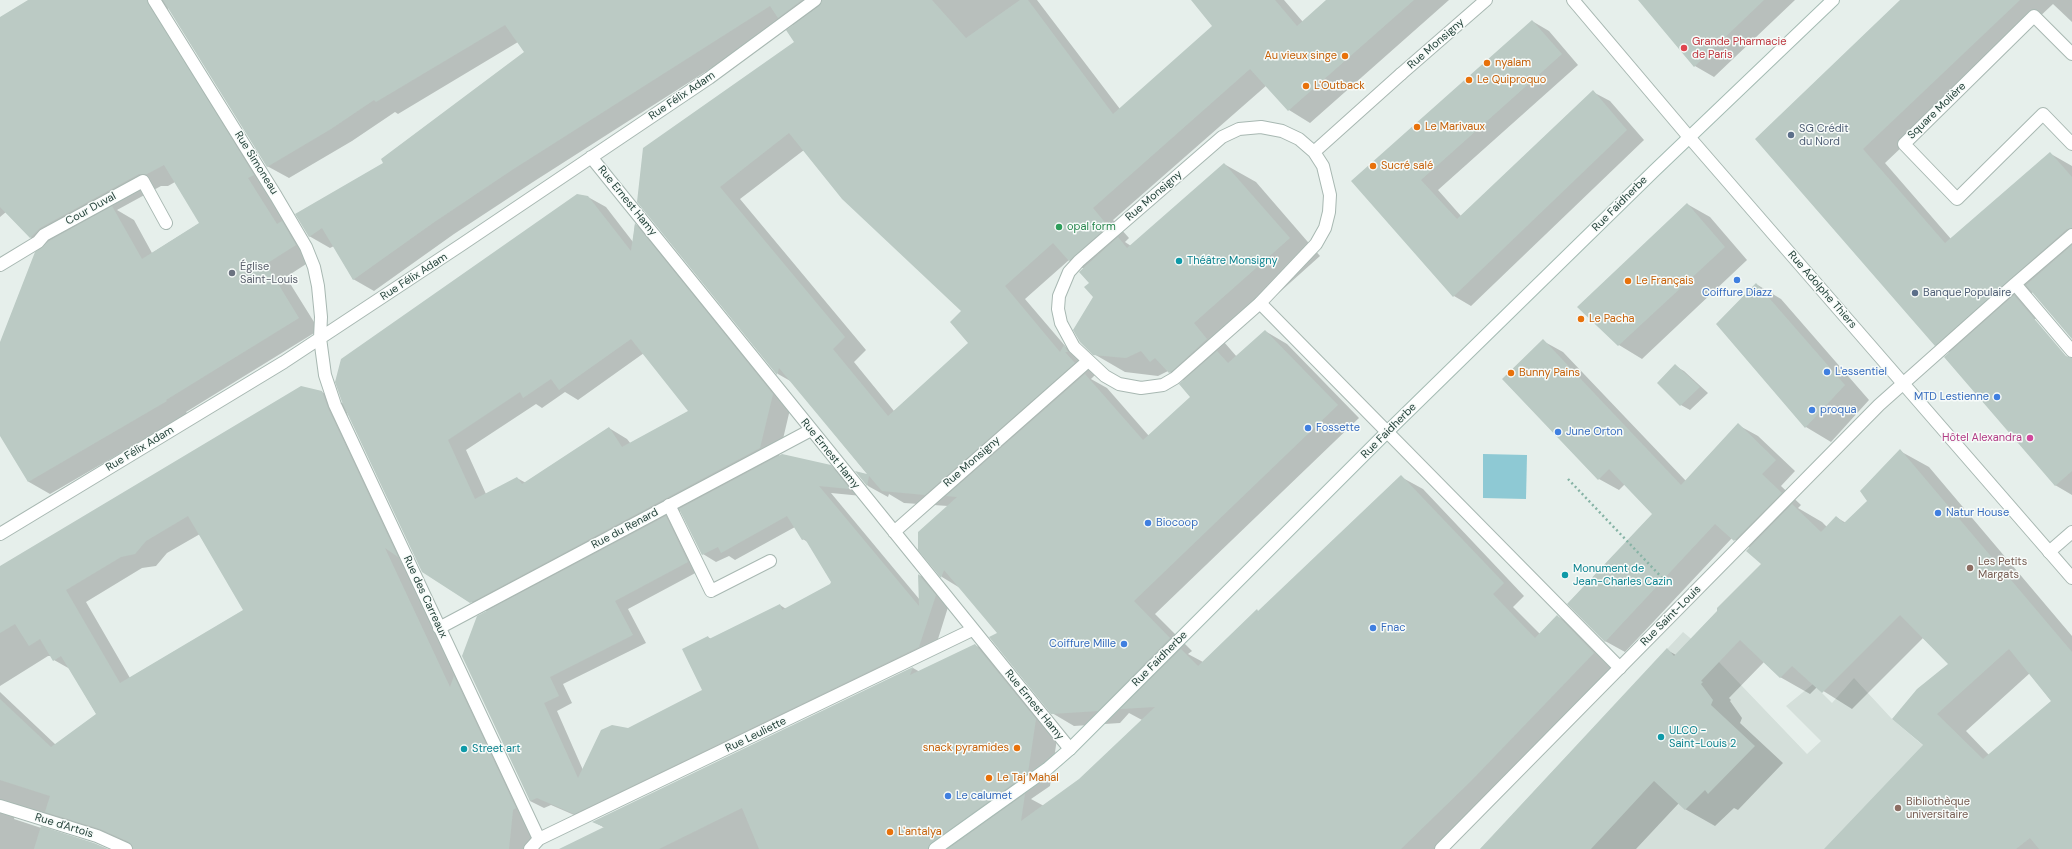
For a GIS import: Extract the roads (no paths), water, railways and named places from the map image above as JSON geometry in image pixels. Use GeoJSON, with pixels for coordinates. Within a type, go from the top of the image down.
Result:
{"type":"FeatureCollection","features":[{"type":"Feature","properties":{"kind":"street","name":"Rue Simoneau"},"geometry":{"type":"LineString","coordinates":[[154,0],[306,247],[314,267],[318,286],[321,317],[320,338]]}},
{"type":"Feature","properties":{"kind":"street","name":"Rue Félix Adam"},"geometry":{"type":"LineString","coordinates":[[0,534],[272,370],[709,78],[815,0]]}},
{"type":"Feature","properties":{"kind":"street","name":"Rue Monsigny"},"geometry":{"type":"LineString","coordinates":[[1314,152],[1486,0]]}},
{"type":"Feature","properties":{"kind":"street","name":"Rue Adolphe Thiers"},"geometry":{"type":"LineString","coordinates":[[1573,0],[1689,137],[2072,578]]}},
{"type":"Feature","properties":{"kind":"street","name":"Rue Faidherbe"},"geometry":{"type":"LineString","coordinates":[[935,849],[1047,769],[1070,749],[1386,433],[1689,137],[1833,0]]}},
{"type":"Feature","properties":{"kind":"street","name":"Square Molière"},"geometry":{"type":"LineString","coordinates":[[2072,54],[2034,16],[1904,144],[1957,199],[2043,114],[2072,144]]}},
{"type":"Feature","properties":{"kind":"street","name":"Rue Monsigny"},"geometry":{"type":"LineString","coordinates":[[1261,126],[1282,131],[1299,139],[1314,152],[1323,166],[1328,181],[1329,206],[1325,228],[1307,256],[1260,303],[1175,378],[1163,385],[1153,388],[1130,387],[1105,376],[1074,347],[1066,335],[1058,309],[1059,296],[1063,284],[1069,272],[1079,261],[1222,137],[1239,129],[1261,126]]}},
{"type":"Feature","properties":{"kind":"street","name":"Rue Ernest Hamy"},"geometry":{"type":"LineString","coordinates":[[591,157],[972,630],[1070,749]]}},
{"type":"Feature","properties":{"kind":"street","name":"Cour Duval"},"geometry":{"type":"LineString","coordinates":[[0,265],[38,242],[44,235],[143,181],[166,223]]}},
{"type":"Feature","properties":{"kind":"street"},"geometry":{"type":"LineString","coordinates":[[2072,235],[2015,284],[2072,351]]}},
{"type":"Feature","properties":{"kind":"street","name":"Rue Saint-Louis"},"geometry":{"type":"LineString","coordinates":[[1441,849],[1857,427],[2015,284]]}},
{"type":"Feature","properties":{"kind":"street"},"geometry":{"type":"LineString","coordinates":[[1260,303],[1386,433],[1620,668]]}},
{"type":"Feature","properties":{"kind":"street","name":"Rue des Carreaux"},"geometry":{"type":"LineString","coordinates":[[320,338],[325,375],[335,405],[539,839]]}},
{"type":"Feature","properties":{"kind":"street","name":"Rue Monsigny"},"geometry":{"type":"LineString","coordinates":[[894,532],[1088,361]]}},
{"type":"Feature","properties":{"kind":"street","name":"Rue du Renard"},"geometry":{"type":"LineString","coordinates":[[439,628],[811,430]]}},
{"type":"Feature","properties":{"kind":"street"},"geometry":{"type":"LineString","coordinates":[[669,505],[711,591],[770,561]]}},
{"type":"Feature","properties":{"kind":"street"},"geometry":{"type":"LineString","coordinates":[[2049,552],[2072,532]]}},
{"type":"Feature","properties":{"kind":"street","name":"Rue Leuliette"},"geometry":{"type":"LineString","coordinates":[[539,839],[972,630]]}},
{"type":"Feature","properties":{"kind":"street","name":"Rue d'Artois"},"geometry":{"type":"LineString","coordinates":[[0,806],[97,836],[126,849]]}},
{"type":"Feature","properties":{"kind":"street"},"geometry":{"type":"LineString","coordinates":[[530,849],[539,839]]}},
{"type":"Feature","properties":{"kind":"water"},"geometry":{"type":"Polygon","coordinates":[[[1483,454],[1527,455],[1526,499],[1483,498],[1483,454]]]}},
{"type":"Feature","properties":{"kind":"place","name":"Grande Pharmacie de Paris"},"geometry":{"type":"Point","coordinates":[1684,48]}},
{"type":"Feature","properties":{"kind":"place","name":"Au vieux singe"},"geometry":{"type":"Point","coordinates":[1345,56]}},
{"type":"Feature","properties":{"kind":"place","name":"nyalam"},"geometry":{"type":"Point","coordinates":[1487,63]}},
{"type":"Feature","properties":{"kind":"place","name":"Le Quiproquo"},"geometry":{"type":"Point","coordinates":[1469,80]}},
{"type":"Feature","properties":{"kind":"place","name":"L'Outback"},"geometry":{"type":"Point","coordinates":[1306,86]}},
{"type":"Feature","properties":{"kind":"place","name":"Le Marivaux"},"geometry":{"type":"Point","coordinates":[1417,127]}},
{"type":"Feature","properties":{"kind":"place","name":"SG Crédit du Nord"},"geometry":{"type":"Point","coordinates":[1791,135]}},
{"type":"Feature","properties":{"kind":"place","name":"Sucré salé"},"geometry":{"type":"Point","coordinates":[1373,166]}},
{"type":"Feature","properties":{"kind":"place","name":"opal form"},"geometry":{"type":"Point","coordinates":[1059,227]}},
{"type":"Feature","properties":{"kind":"place","name":"Théâtre Monsigny"},"geometry":{"type":"Point","coordinates":[1179,261]}},
{"type":"Feature","properties":{"kind":"place","name":"Église Saint-Louis"},"geometry":{"type":"Point","coordinates":[232,273]}},
{"type":"Feature","properties":{"kind":"place","name":"Coiffure Diazz"},"geometry":{"type":"Point","coordinates":[1737,280]}},
{"type":"Feature","properties":{"kind":"place","name":"Le Français"},"geometry":{"type":"Point","coordinates":[1628,281]}},
{"type":"Feature","properties":{"kind":"place","name":"Banque Populaire"},"geometry":{"type":"Point","coordinates":[1915,293]}},
{"type":"Feature","properties":{"kind":"place","name":"Le Pacha"},"geometry":{"type":"Point","coordinates":[1581,319]}},
{"type":"Feature","properties":{"kind":"place","name":"L'essentiel"},"geometry":{"type":"Point","coordinates":[1827,372]}},
{"type":"Feature","properties":{"kind":"place","name":"Bunny Pains"},"geometry":{"type":"Point","coordinates":[1511,373]}},
{"type":"Feature","properties":{"kind":"place","name":"MTD Lestienne"},"geometry":{"type":"Point","coordinates":[1997,397]}},
{"type":"Feature","properties":{"kind":"place","name":"proqua"},"geometry":{"type":"Point","coordinates":[1812,410]}},
{"type":"Feature","properties":{"kind":"place","name":"Fossette"},"geometry":{"type":"Point","coordinates":[1308,428]}},
{"type":"Feature","properties":{"kind":"place","name":"June Orton"},"geometry":{"type":"Point","coordinates":[1558,432]}},
{"type":"Feature","properties":{"kind":"place","name":"Hôtel Alexandra"},"geometry":{"type":"Point","coordinates":[2030,438]}},
{"type":"Feature","properties":{"kind":"place","name":"Natur House"},"geometry":{"type":"Point","coordinates":[1938,513]}},
{"type":"Feature","properties":{"kind":"place","name":"Biocoop"},"geometry":{"type":"Point","coordinates":[1148,523]}},
{"type":"Feature","properties":{"kind":"place","name":"Les Petits Margats"},"geometry":{"type":"Point","coordinates":[1970,568]}},
{"type":"Feature","properties":{"kind":"place","name":"Monument de Jean-Charles Cazin"},"geometry":{"type":"Point","coordinates":[1565,575]}},
{"type":"Feature","properties":{"kind":"place","name":"Fnac"},"geometry":{"type":"Point","coordinates":[1373,628]}},
{"type":"Feature","properties":{"kind":"place","name":"Coiffure Mille"},"geometry":{"type":"Point","coordinates":[1124,644]}},
{"type":"Feature","properties":{"kind":"place","name":"ULCO - Saint-Louis 2"},"geometry":{"type":"Point","coordinates":[1661,737]}},
{"type":"Feature","properties":{"kind":"place","name":"snack pyramides"},"geometry":{"type":"Point","coordinates":[1017,748]}},
{"type":"Feature","properties":{"kind":"place","name":"Street art"},"geometry":{"type":"Point","coordinates":[464,749]}},
{"type":"Feature","properties":{"kind":"place","name":"Le Taj Mahal"},"geometry":{"type":"Point","coordinates":[989,778]}},
{"type":"Feature","properties":{"kind":"place","name":"Le calumet"},"geometry":{"type":"Point","coordinates":[948,796]}},
{"type":"Feature","properties":{"kind":"place","name":"Bibliothèque universitaire"},"geometry":{"type":"Point","coordinates":[1898,808]}},
{"type":"Feature","properties":{"kind":"place","name":"L'antalya"},"geometry":{"type":"Point","coordinates":[890,832]}}]}
